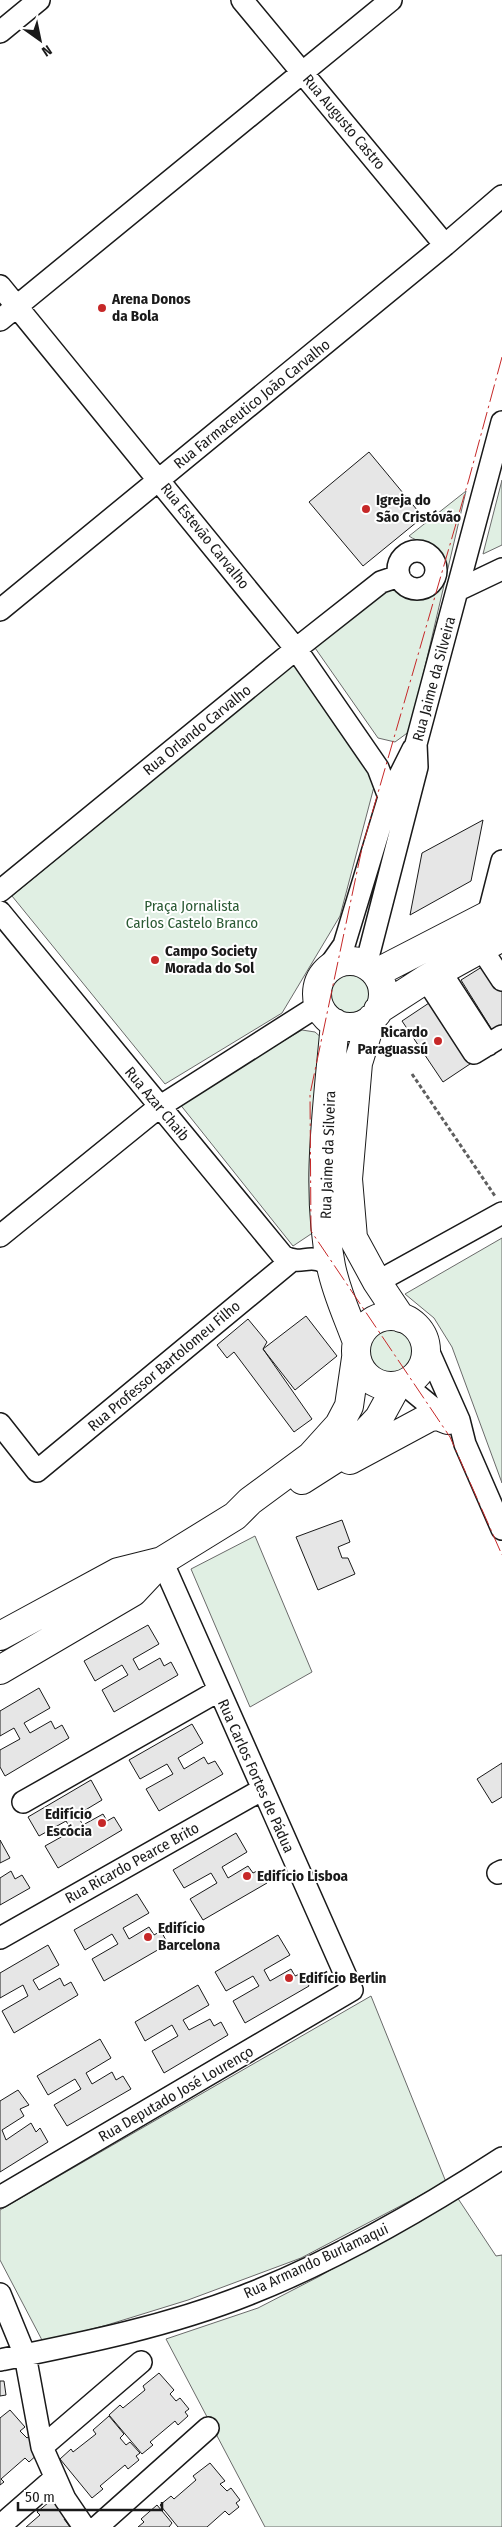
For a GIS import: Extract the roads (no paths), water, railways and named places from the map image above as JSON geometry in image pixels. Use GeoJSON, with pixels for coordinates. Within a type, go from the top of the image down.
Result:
{"type":"FeatureCollection","features":[{"type":"Feature","properties":{"kind":"main road"},"geometry":{"type":"LineString","coordinates":[[493,927],[433,975],[354,1026],[327,1014],[318,984],[326,972],[334,965],[345,962],[371,969],[493,927]]}},
{"type":"Feature","properties":{"kind":"main road"},"geometry":{"type":"LineString","coordinates":[[371,969],[383,992],[375,1014]]}},
{"type":"Feature","properties":{"kind":"main road","name":"Rua Jaime da Silveira"},"geometry":{"type":"LineString","coordinates":[[327,1014],[324,1213],[330,1266],[356,1350]]}},
{"type":"Feature","properties":{"kind":"main road","name":"Rua Jaime da Silveira"},"geometry":{"type":"LineString","coordinates":[[375,1014],[358,1063],[348,1179],[353,1238],[377,1282],[401,1318]]}},
{"type":"Feature","properties":{"kind":"main road"},"geometry":{"type":"LineString","coordinates":[[0,1670],[133,1592],[162,1561],[235,1516],[250,1501],[311,1456],[339,1425],[349,1406],[353,1390],[356,1350],[362,1330],[377,1319],[389,1316],[411,1322],[420,1331],[424,1341],[426,1352],[422,1366],[413,1378],[400,1385],[379,1418],[349,1450],[256,1510],[235,1516]]}},
{"type":"Feature","properties":{"kind":"main road"},"geometry":{"type":"LineString","coordinates":[[356,1350],[365,1376],[373,1382],[400,1385]]}},
{"type":"Feature","properties":{"kind":"main road"},"geometry":{"type":"LineString","coordinates":[[298,1482],[354,1458],[430,1417],[438,1416],[448,1420]]}},
{"type":"Feature","properties":{"kind":"main road"},"geometry":{"type":"LineString","coordinates":[[0,1636],[118,1572],[162,1561]]}},
{"type":"Feature","properties":{"kind":"street"},"geometry":{"type":"LineString","coordinates":[[0,32],[39,0]]}},
{"type":"Feature","properties":{"kind":"street","name":"Rua Augusto Castro"},"geometry":{"type":"LineString","coordinates":[[242,0],[445,245]]}},
{"type":"Feature","properties":{"kind":"street"},"geometry":{"type":"LineString","coordinates":[[0,320],[391,0]]}},
{"type":"Feature","properties":{"kind":"street","name":"Rua Farmaceutico João Carvalho"},"geometry":{"type":"LineString","coordinates":[[0,610],[445,245],[502,196]]}},
{"type":"Feature","properties":{"kind":"street","name":"Rua Estevão Carvalho"},"geometry":{"type":"LineString","coordinates":[[0,286],[296,649],[364,748],[382,759],[398,757],[416,744]]}},
{"type":"Feature","properties":{"kind":"street","name":"Rua Jaime da Silveira"},"geometry":{"type":"LineString","coordinates":[[371,969],[417,767],[416,744],[502,422]]}},
{"type":"Feature","properties":{"kind":"street"},"geometry":{"type":"LineString","coordinates":[[458,590],[502,569]]}},
{"type":"Feature","properties":{"kind":"street","name":"Rua Orlando Carvalho"},"geometry":{"type":"LineString","coordinates":[[0,891],[296,649],[381,582],[398,576]]}},
{"type":"Feature","properties":{"kind":"street"},"geometry":{"type":"LineString","coordinates":[[326,972],[344,945],[389,797],[416,744]]}},
{"type":"Feature","properties":{"kind":"street"},"geometry":{"type":"LineString","coordinates":[[364,748],[378,768],[389,797]]}},
{"type":"Feature","properties":{"kind":"street"},"geometry":{"type":"LineString","coordinates":[[502,862],[493,927],[502,980]]}},
{"type":"Feature","properties":{"kind":"street","name":"Rua Azar Chaib"},"geometry":{"type":"LineString","coordinates":[[0,912],[283,1256],[291,1261]]}},
{"type":"Feature","properties":{"kind":"street"},"geometry":{"type":"LineString","coordinates":[[433,975],[474,1053],[495,1041]]}},
{"type":"Feature","properties":{"kind":"street"},"geometry":{"type":"LineString","coordinates":[[0,1236],[159,1107],[204,1076],[327,1014]]}},
{"type":"Feature","properties":{"kind":"street"},"geometry":{"type":"LineString","coordinates":[[377,1282],[500,1207]]}},
{"type":"Feature","properties":{"kind":"street"},"geometry":{"type":"LineString","coordinates":[[291,1261],[318,1259],[330,1266]]}},
{"type":"Feature","properties":{"kind":"street","name":"Rua Professor Bartolomeu Filho"},"geometry":{"type":"LineString","coordinates":[[0,1424],[37,1471],[291,1261]]}},
{"type":"Feature","properties":{"kind":"street"},"geometry":{"type":"LineString","coordinates":[[424,1341],[459,1420],[465,1444],[502,1529]]}},
{"type":"Feature","properties":{"kind":"street"},"geometry":{"type":"LineString","coordinates":[[400,1385],[448,1420],[465,1444]]}},
{"type":"Feature","properties":{"kind":"street","name":"Rua Carlos Fortes de Pádua"},"geometry":{"type":"LineString","coordinates":[[162,1561],[215,1693],[263,1789],[352,1990]]}},
{"type":"Feature","properties":{"kind":"street"},"geometry":{"type":"LineString","coordinates":[[23,1802],[215,1693]]}},
{"type":"Feature","properties":{"kind":"street","name":"Rua Ricardo Pearce Brito"},"geometry":{"type":"LineString","coordinates":[[0,1938],[263,1789]]}},
{"type":"Feature","properties":{"kind":"street","name":"Rua Deputado José Lourenço"},"geometry":{"type":"LineString","coordinates":[[0,2197],[352,1990]]}},
{"type":"Feature","properties":{"kind":"street","name":"Rua Armando Burlamaqui"},"geometry":{"type":"LineString","coordinates":[[0,2360],[149,2327],[248,2295],[352,2246],[429,2205],[502,2158]]}},
{"type":"Feature","properties":{"kind":"street"},"geometry":{"type":"LineString","coordinates":[[0,2294],[26,2355],[42,2447],[65,2499],[84,2527]]}},
{"type":"Feature","properties":{"kind":"street"},"geometry":{"type":"LineString","coordinates":[[42,2447],[141,2362]]}},
{"type":"Feature","properties":{"kind":"street"},"geometry":{"type":"LineString","coordinates":[[97,2527],[208,2428]]}},
{"type":"Feature","properties":{"kind":"street"},"geometry":{"type":"LineString","coordinates":[[0,2526],[55,2478]]}},
{"type":"Feature","properties":{"kind":"place","name":"Arena Donos da Bola"},"geometry":{"type":"Point","coordinates":[102,308]}},
{"type":"Feature","properties":{"kind":"place","name":"Igreja do São Cristóvão"},"geometry":{"type":"Point","coordinates":[366,509]}},
{"type":"Feature","properties":{"kind":"place","name":"Campo Society Morada do Sol"},"geometry":{"type":"Point","coordinates":[155,960]}},
{"type":"Feature","properties":{"kind":"place","name":"Ricardo Paraguassú"},"geometry":{"type":"Point","coordinates":[438,1041]}},
{"type":"Feature","properties":{"kind":"place","name":"Edifício Escócia"},"geometry":{"type":"Point","coordinates":[102,1823]}},
{"type":"Feature","properties":{"kind":"place","name":"Edifício Lisboa"},"geometry":{"type":"Point","coordinates":[247,1876]}},
{"type":"Feature","properties":{"kind":"place","name":"Edifício Barcelona"},"geometry":{"type":"Point","coordinates":[148,1937]}},
{"type":"Feature","properties":{"kind":"place","name":"Edifício Berlin"},"geometry":{"type":"Point","coordinates":[289,1978]}},
{"type":"Feature","properties":{"kind":"park label","name":"Praça Jornalista Carlos Castelo Branco"},"geometry":{"type":"Point","coordinates":[192,914]}}]}
